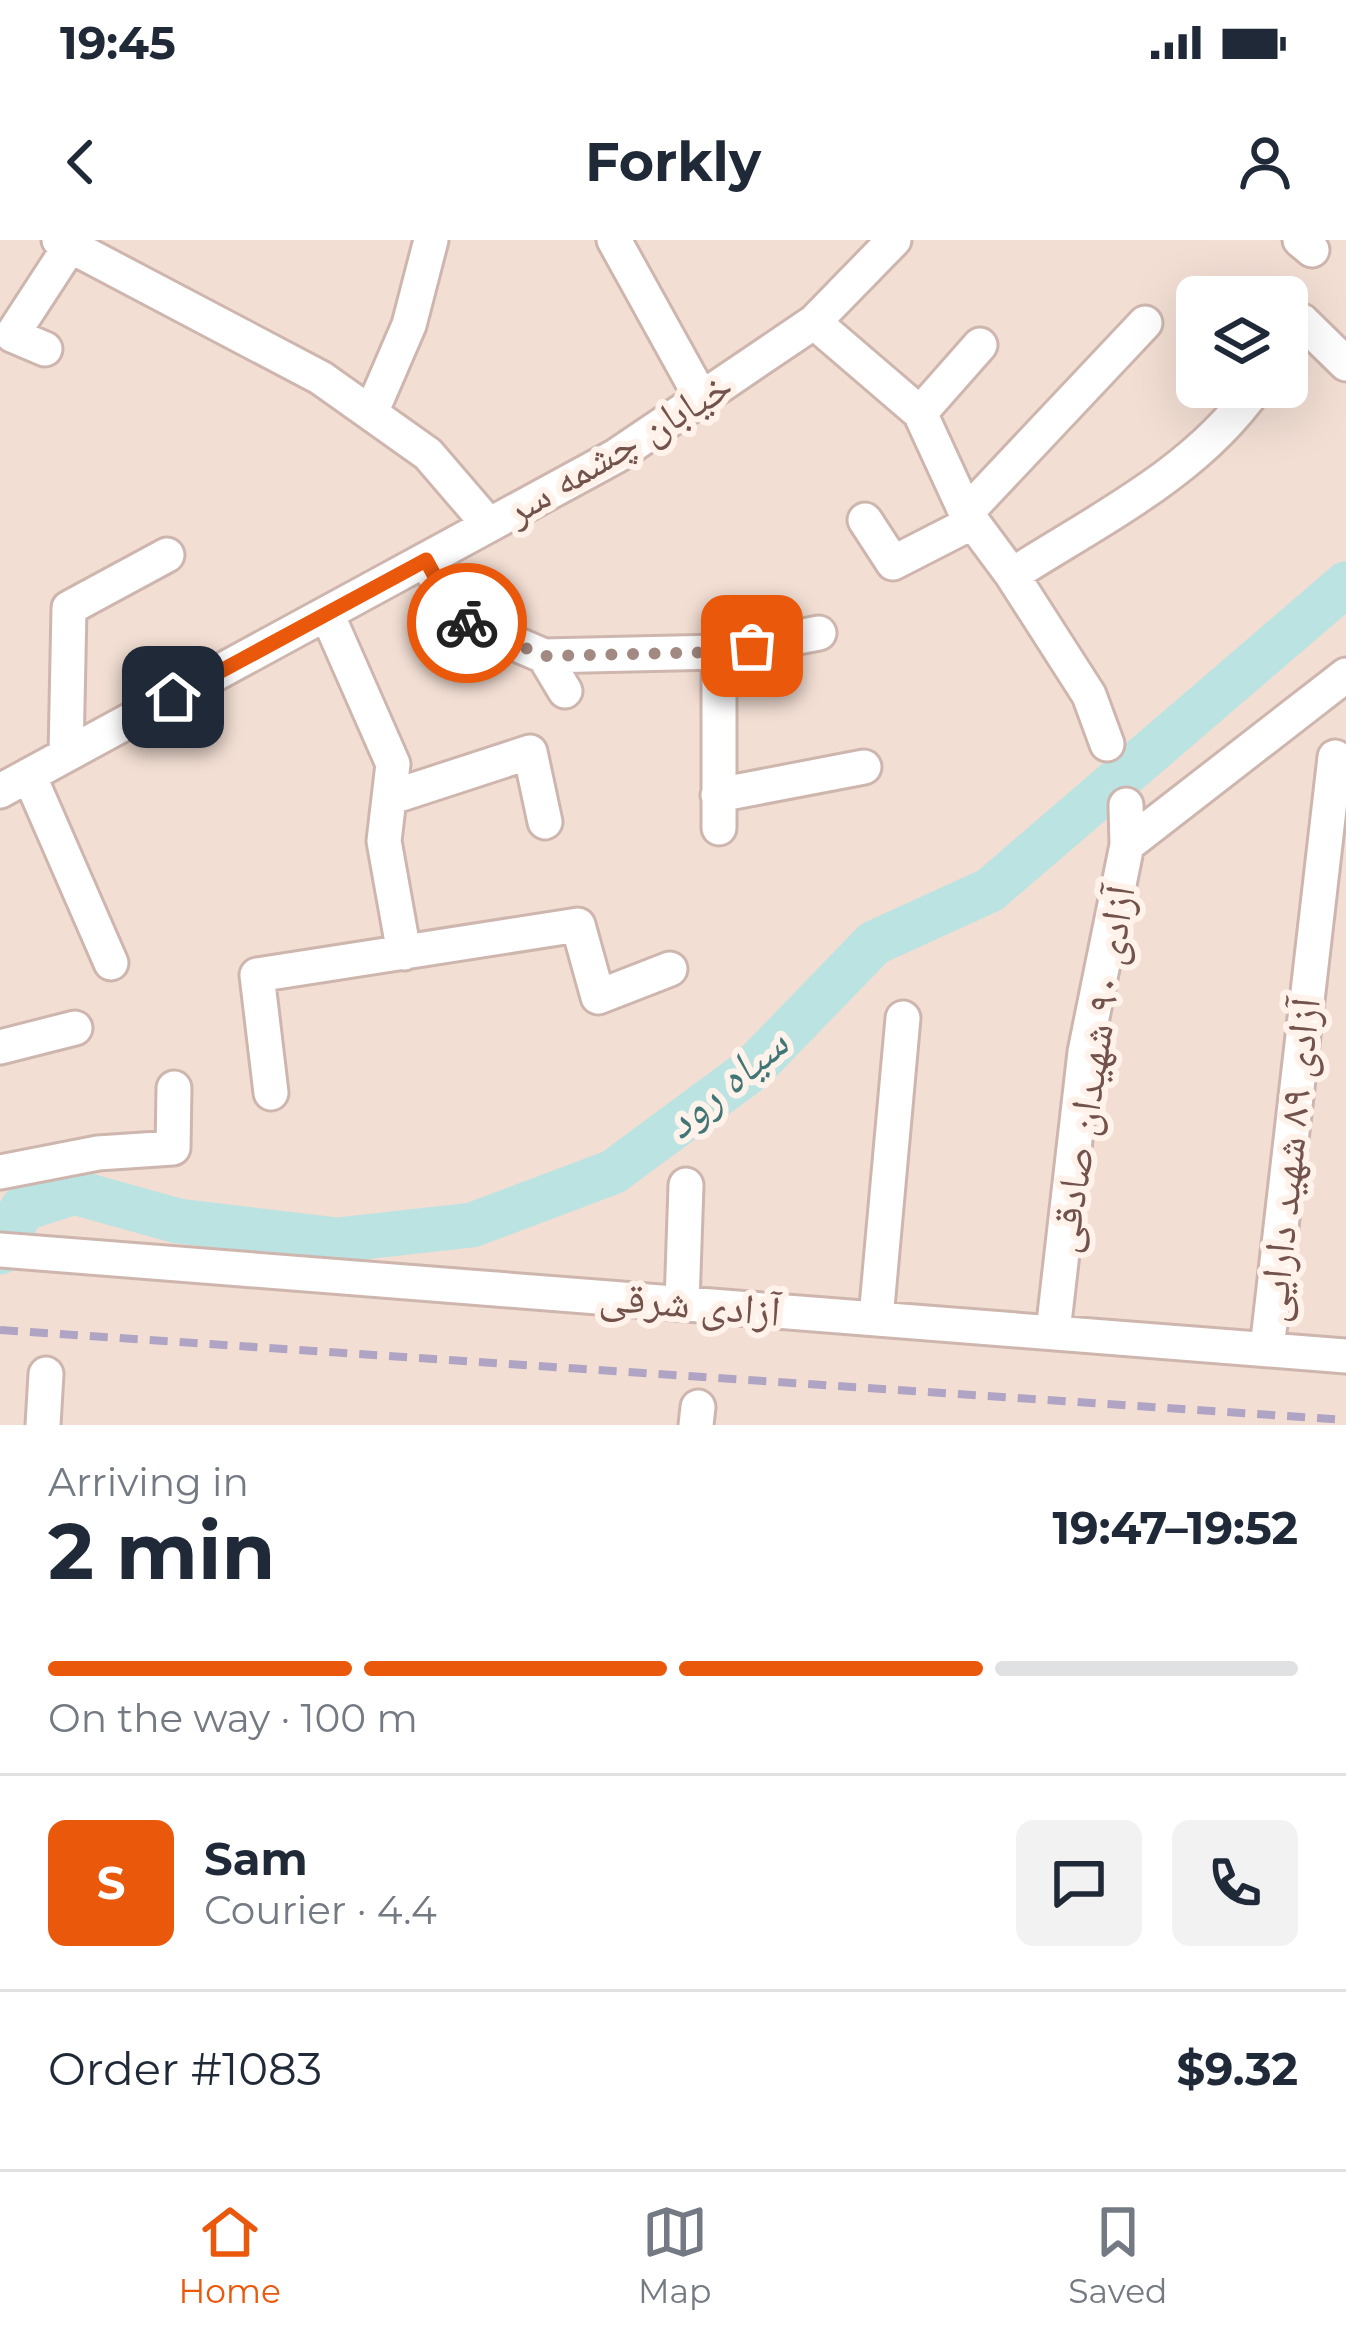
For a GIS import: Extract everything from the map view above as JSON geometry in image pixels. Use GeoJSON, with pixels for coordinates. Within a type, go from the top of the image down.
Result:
{"type":"FeatureCollection","features":[{"type":"Feature","properties":{"kind":"street"},"geometry":{"type":"LineString","coordinates":[[370,413],[410,325],[431,240]]}},
{"type":"Feature","properties":{"kind":"street"},"geometry":{"type":"LineString","coordinates":[[614,240],[703,399]]}},
{"type":"Feature","properties":{"kind":"street","name":"خیابان چشمه سر"},"geometry":{"type":"LineString","coordinates":[[15,783],[616,456],[814,322],[894,240]]}},
{"type":"Feature","properties":{"kind":"street"},"geometry":{"type":"LineString","coordinates":[[45,350],[12,335],[64,243],[321,378],[428,454],[489,525]]}},
{"type":"Feature","properties":{"kind":"street"},"geometry":{"type":"LineString","coordinates":[[814,322],[920,413],[969,518],[1012,575],[1089,695],[1107,744]]}},
{"type":"Feature","properties":{"kind":"street"},"geometry":{"type":"LineString","coordinates":[[865,520],[893,563],[969,518],[1145,323]]}},
{"type":"Feature","properties":{"kind":"street"},"geometry":{"type":"LineString","coordinates":[[1308,327],[1346,364]]}},
{"type":"Feature","properties":{"kind":"street"},"geometry":{"type":"LineString","coordinates":[[920,413],[980,345]]}},
{"type":"Feature","properties":{"kind":"street"},"geometry":{"type":"LineString","coordinates":[[1012,575],[1184,465],[1242,408]]}},
{"type":"Feature","properties":{"kind":"street"},"geometry":{"type":"LineString","coordinates":[[66,755],[70,608],[167,555]]}},
{"type":"Feature","properties":{"kind":"street"},"geometry":{"type":"LineString","coordinates":[[426,560],[458,619],[544,656],[719,652],[819,633]]}},
{"type":"Feature","properties":{"kind":"street"},"geometry":{"type":"LineString","coordinates":[[327,614],[393,764],[384,841],[404,953]]}},
{"type":"Feature","properties":{"kind":"street"},"geometry":{"type":"LineString","coordinates":[[719,652],[719,811],[864,766]]}},
{"type":"Feature","properties":{"kind":"street"},"geometry":{"type":"LineString","coordinates":[[544,656],[565,691]]}},
{"type":"Feature","properties":{"kind":"street"},"geometry":{"type":"LineString","coordinates":[[1127,845],[1346,675]]}},
{"type":"Feature","properties":{"kind":"street"},"geometry":{"type":"LineString","coordinates":[[389,798],[530,752],[545,822]]}},
{"type":"Feature","properties":{"kind":"street","name":"آزادی ۸۹ شهید دارایی"},"geometry":{"type":"LineString","coordinates":[[1267,1349],[1335,757]]}},
{"type":"Feature","properties":{"kind":"street"},"geometry":{"type":"LineString","coordinates":[[15,783],[111,963]]}},
{"type":"Feature","properties":{"kind":"street","name":"آزادی ۹۰ شهیدان صادقی"},"geometry":{"type":"LineString","coordinates":[[1053,1332],[1084,1052],[1127,845],[1126,806]]}},
{"type":"Feature","properties":{"kind":"street"},"geometry":{"type":"LineString","coordinates":[[271,1093],[257,975],[578,925],[598,997],[670,969]]}},
{"type":"Feature","properties":{"kind":"street"},"geometry":{"type":"LineString","coordinates":[[876,1318],[903,1018]]}},
{"type":"Feature","properties":{"kind":"street"},"geometry":{"type":"LineString","coordinates":[[0,1047],[75,1028]]}},
{"type":"Feature","properties":{"kind":"street"},"geometry":{"type":"LineString","coordinates":[[0,1172],[98,1153],[173,1148],[174,1088]]}},
{"type":"Feature","properties":{"kind":"street"},"geometry":{"type":"LineString","coordinates":[[682,1303],[686,1185]]}},
{"type":"Feature","properties":{"kind":"street","name":"آزادی شرقی"},"geometry":{"type":"LineString","coordinates":[[0,1250],[1346,1356]]}},
{"type":"Feature","properties":{"kind":"street"},"geometry":{"type":"LineString","coordinates":[[44,1425],[46,1374]]}},
{"type":"Feature","properties":{"kind":"shaded area"},"geometry":{"type":"Polygon","coordinates":[[[0,240],[1346,240],[1346,1425],[0,1425],[0,240]]]}},
{"type":"Feature","properties":{"kind":"waterway","name":"سیاه رود"},"geometry":{"type":"LineString","coordinates":[[0,1252],[22,1209],[74,1192],[178,1221],[337,1240],[472,1225],[613,1172],[751,1070],[874,943],[990,890],[1346,584]]}},
{"type":"Feature","properties":{"kind":"railway"},"geometry":{"type":"LineString","coordinates":[[0,1330],[1346,1420]]}},
{"type":"Feature","properties":{"kind":"way so far"},"geometry":{"type":"LineString","coordinates":[[467,623],[544,656],[719,652],[752,646]]}},
{"type":"Feature","properties":{"kind":"route"},"geometry":{"type":"LineString","coordinates":[[173,697],[426,560],[458,619],[467,623]]}}]}
